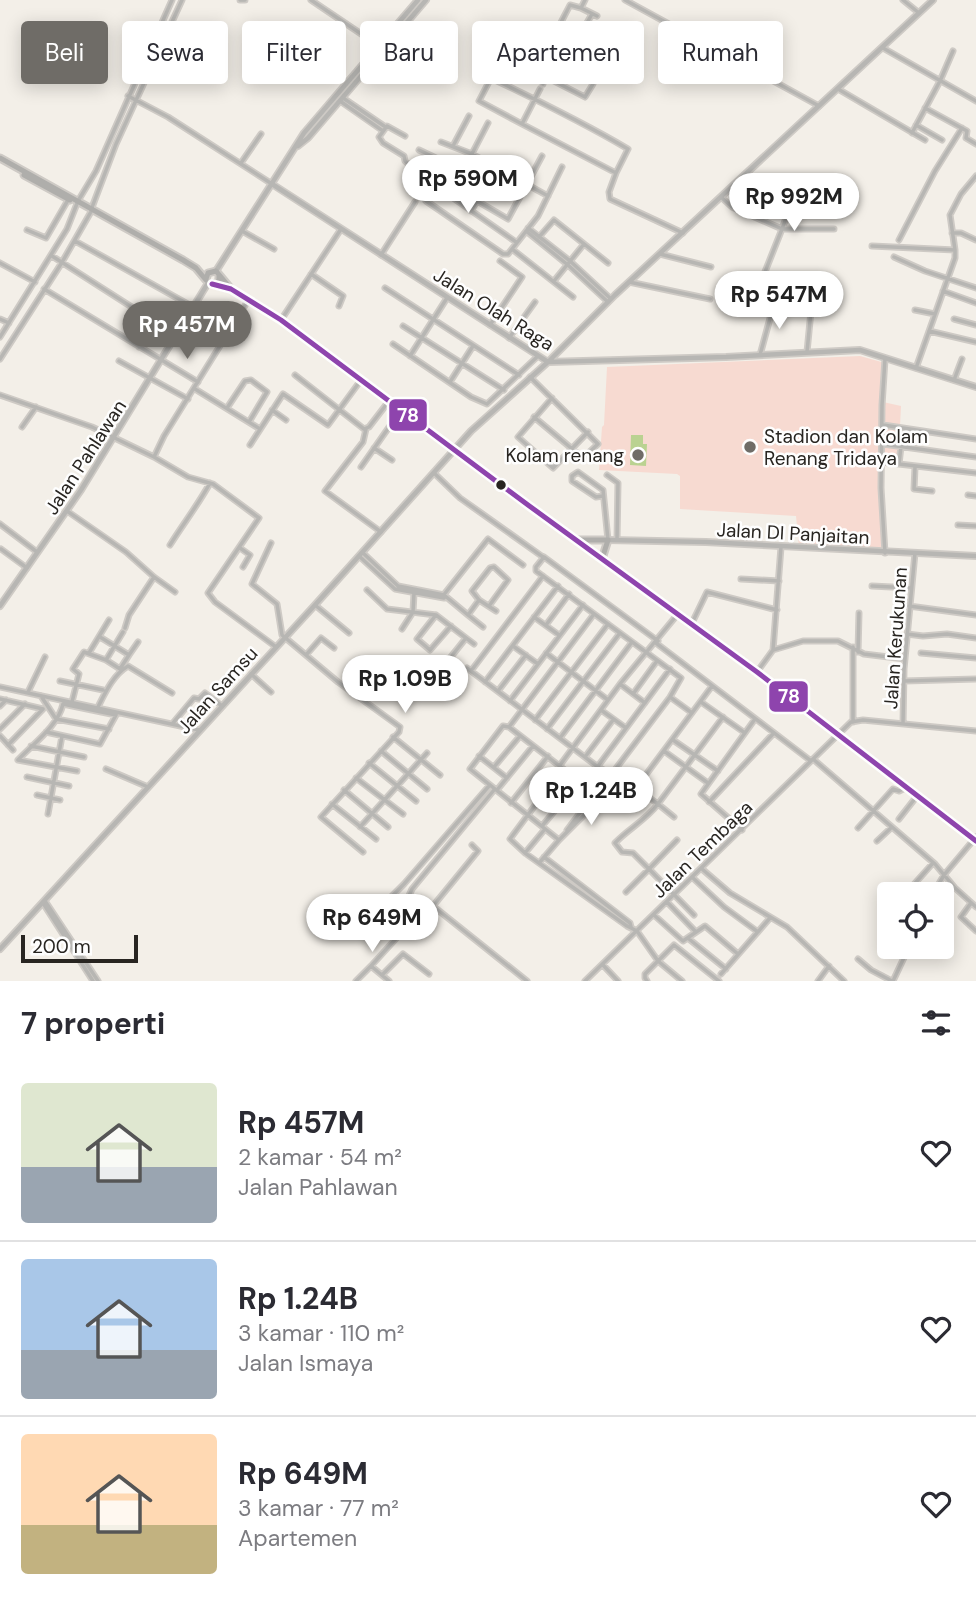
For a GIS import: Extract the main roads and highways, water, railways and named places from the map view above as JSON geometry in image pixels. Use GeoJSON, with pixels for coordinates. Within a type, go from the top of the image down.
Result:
{"type":"FeatureCollection","features":[{"type":"Feature","properties":{"kind":"main road"},"geometry":{"type":"LineString","coordinates":[[0,160],[68,200],[79,203]]}},
{"type":"Feature","properties":{"kind":"main road"},"geometry":{"type":"LineString","coordinates":[[0,160],[196,268],[216,272],[231,289]]}},
{"type":"Feature","properties":{"kind":"main road"},"geometry":{"type":"LineString","coordinates":[[196,268],[209,282],[231,289],[281,320],[757,673],[975,839]]}},
{"type":"Feature","properties":{"kind":"main road"},"geometry":{"type":"LineString","coordinates":[[209,282],[219,282],[216,272]]}},
{"type":"Feature","properties":{"kind":"main road"},"geometry":{"type":"LineString","coordinates":[[209,282],[208,273],[216,272]]}},
{"type":"Feature","properties":{"kind":"main road"},"geometry":{"type":"LineString","coordinates":[[575,540],[608,540],[602,559]]}},
{"type":"Feature","properties":{"kind":"place","name":"Stadion dan Kolam Renang Tridaya"},"geometry":{"type":"Point","coordinates":[750,447]}},
{"type":"Feature","properties":{"kind":"place","name":"Kolam renang"},"geometry":{"type":"Point","coordinates":[638,455]}}]}
